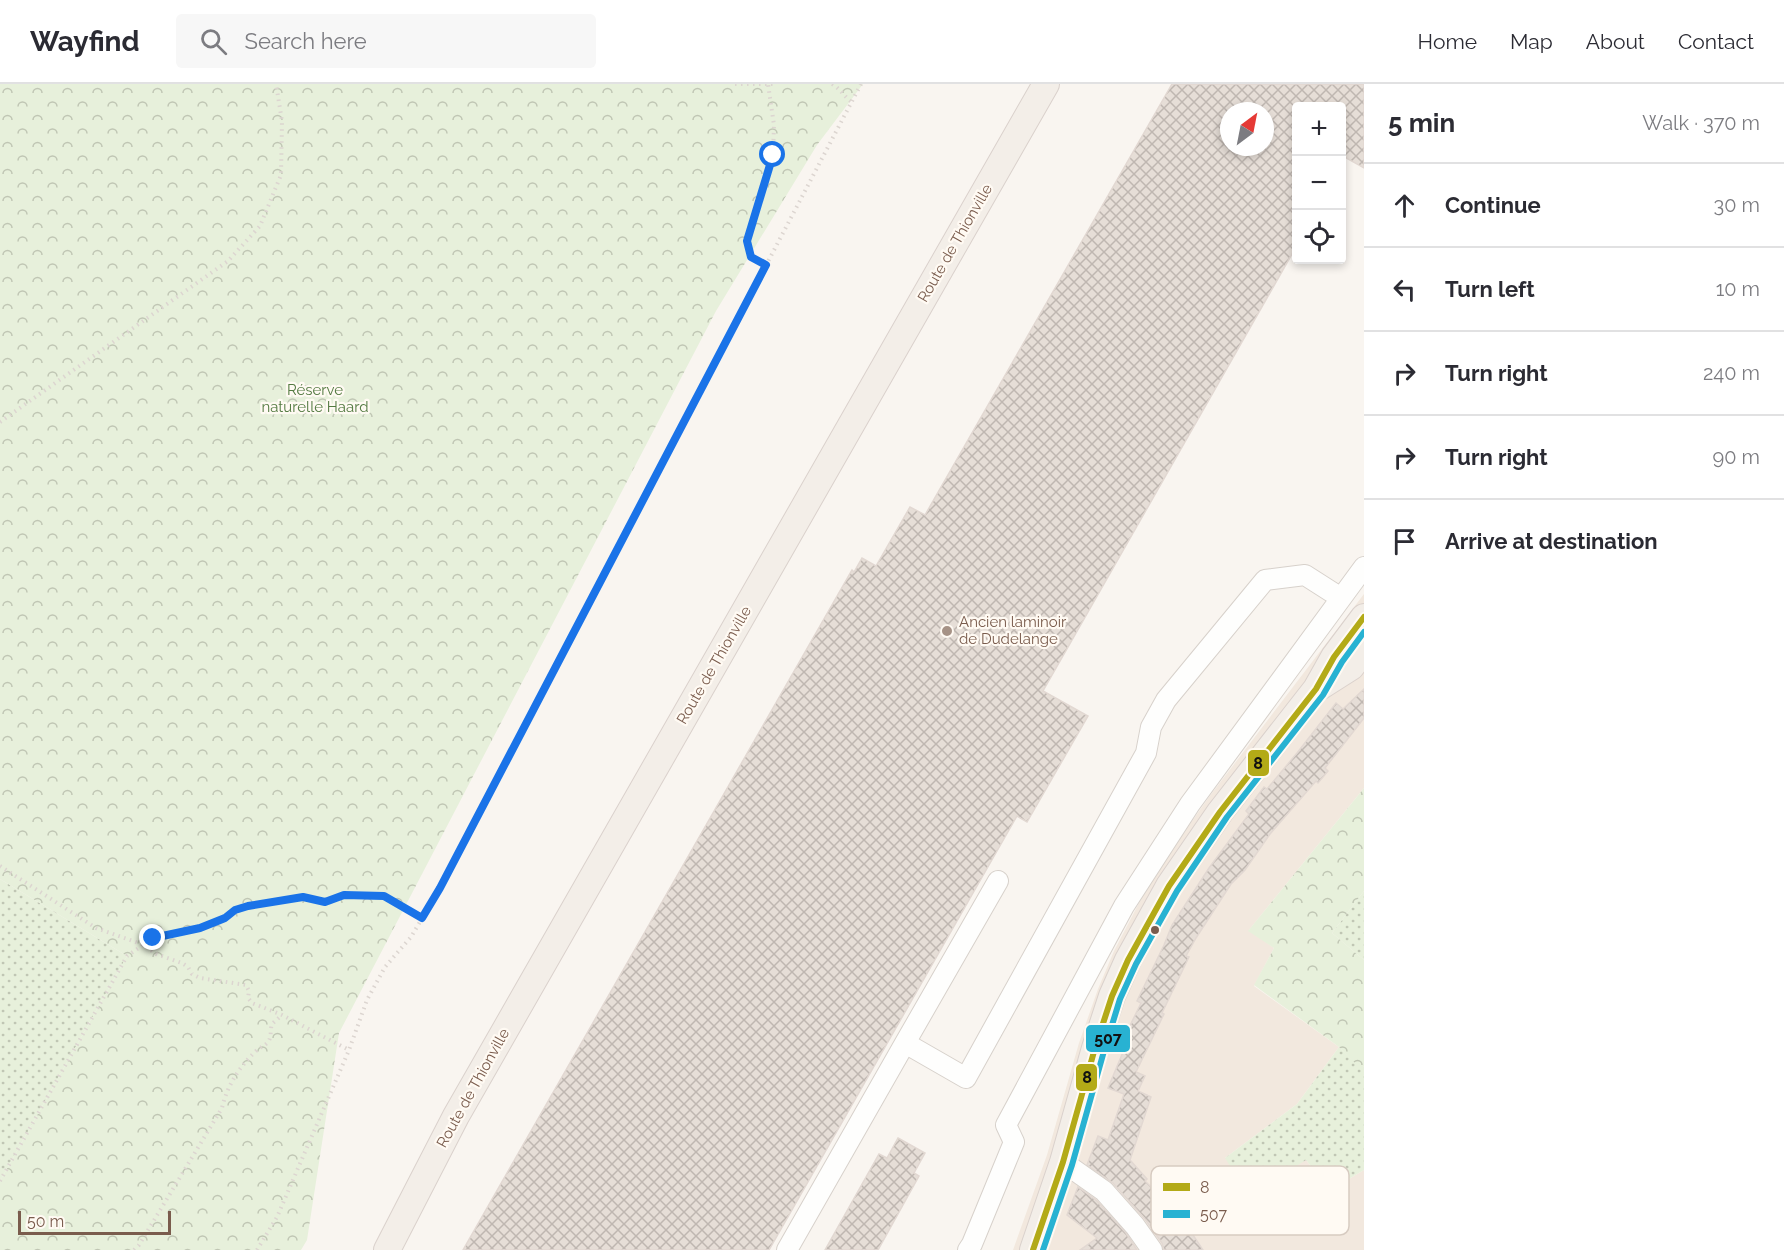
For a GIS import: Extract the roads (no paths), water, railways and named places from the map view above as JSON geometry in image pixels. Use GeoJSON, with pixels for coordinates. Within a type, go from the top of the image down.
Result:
{"type":"FeatureCollection","features":[{"type":"Feature","properties":{"kind":"main road","name":"Route de Thionville"},"geometry":{"type":"LineString","coordinates":[[387,1250],[456,1116],[1046,84]]}},
{"type":"Feature","properties":{"kind":"main road"},"geometry":{"type":"LineString","coordinates":[[1034,1250],[1064,1162],[1095,1048],[1112,996],[1128,960],[1169,886],[1220,812],[1316,689],[1334,657],[1364,617]]}},
{"type":"Feature","properties":{"kind":"main road"},"geometry":{"type":"LineString","coordinates":[[1316,689],[1351,667],[1364,650]]}},
{"type":"Feature","properties":{"kind":"street"},"geometry":{"type":"LineString","coordinates":[[968,1250],[1014,1142],[1006,1125],[1124,906],[1190,804],[1364,567]]}},
{"type":"Feature","properties":{"kind":"street"},"geometry":{"type":"LineString","coordinates":[[905,1042],[966,1078],[1146,753],[1151,727],[1166,700],[1265,580],[1305,575],[1341,598]]}},
{"type":"Feature","properties":{"kind":"street"},"geometry":{"type":"LineString","coordinates":[[787,1250],[998,881]]}},
{"type":"Feature","properties":{"kind":"street"},"geometry":{"type":"LineString","coordinates":[[1064,1162],[1104,1191],[1135,1226],[1152,1250]]}},
{"type":"Feature","properties":{"kind":"place","name":"Ancien laminoir de Dudelange"},"geometry":{"type":"Point","coordinates":[947,631]}},
{"type":"Feature","properties":{"kind":"park label","name":"Réserve naturelle Haard"},"geometry":{"type":"Point","coordinates":[315,398]}}]}
